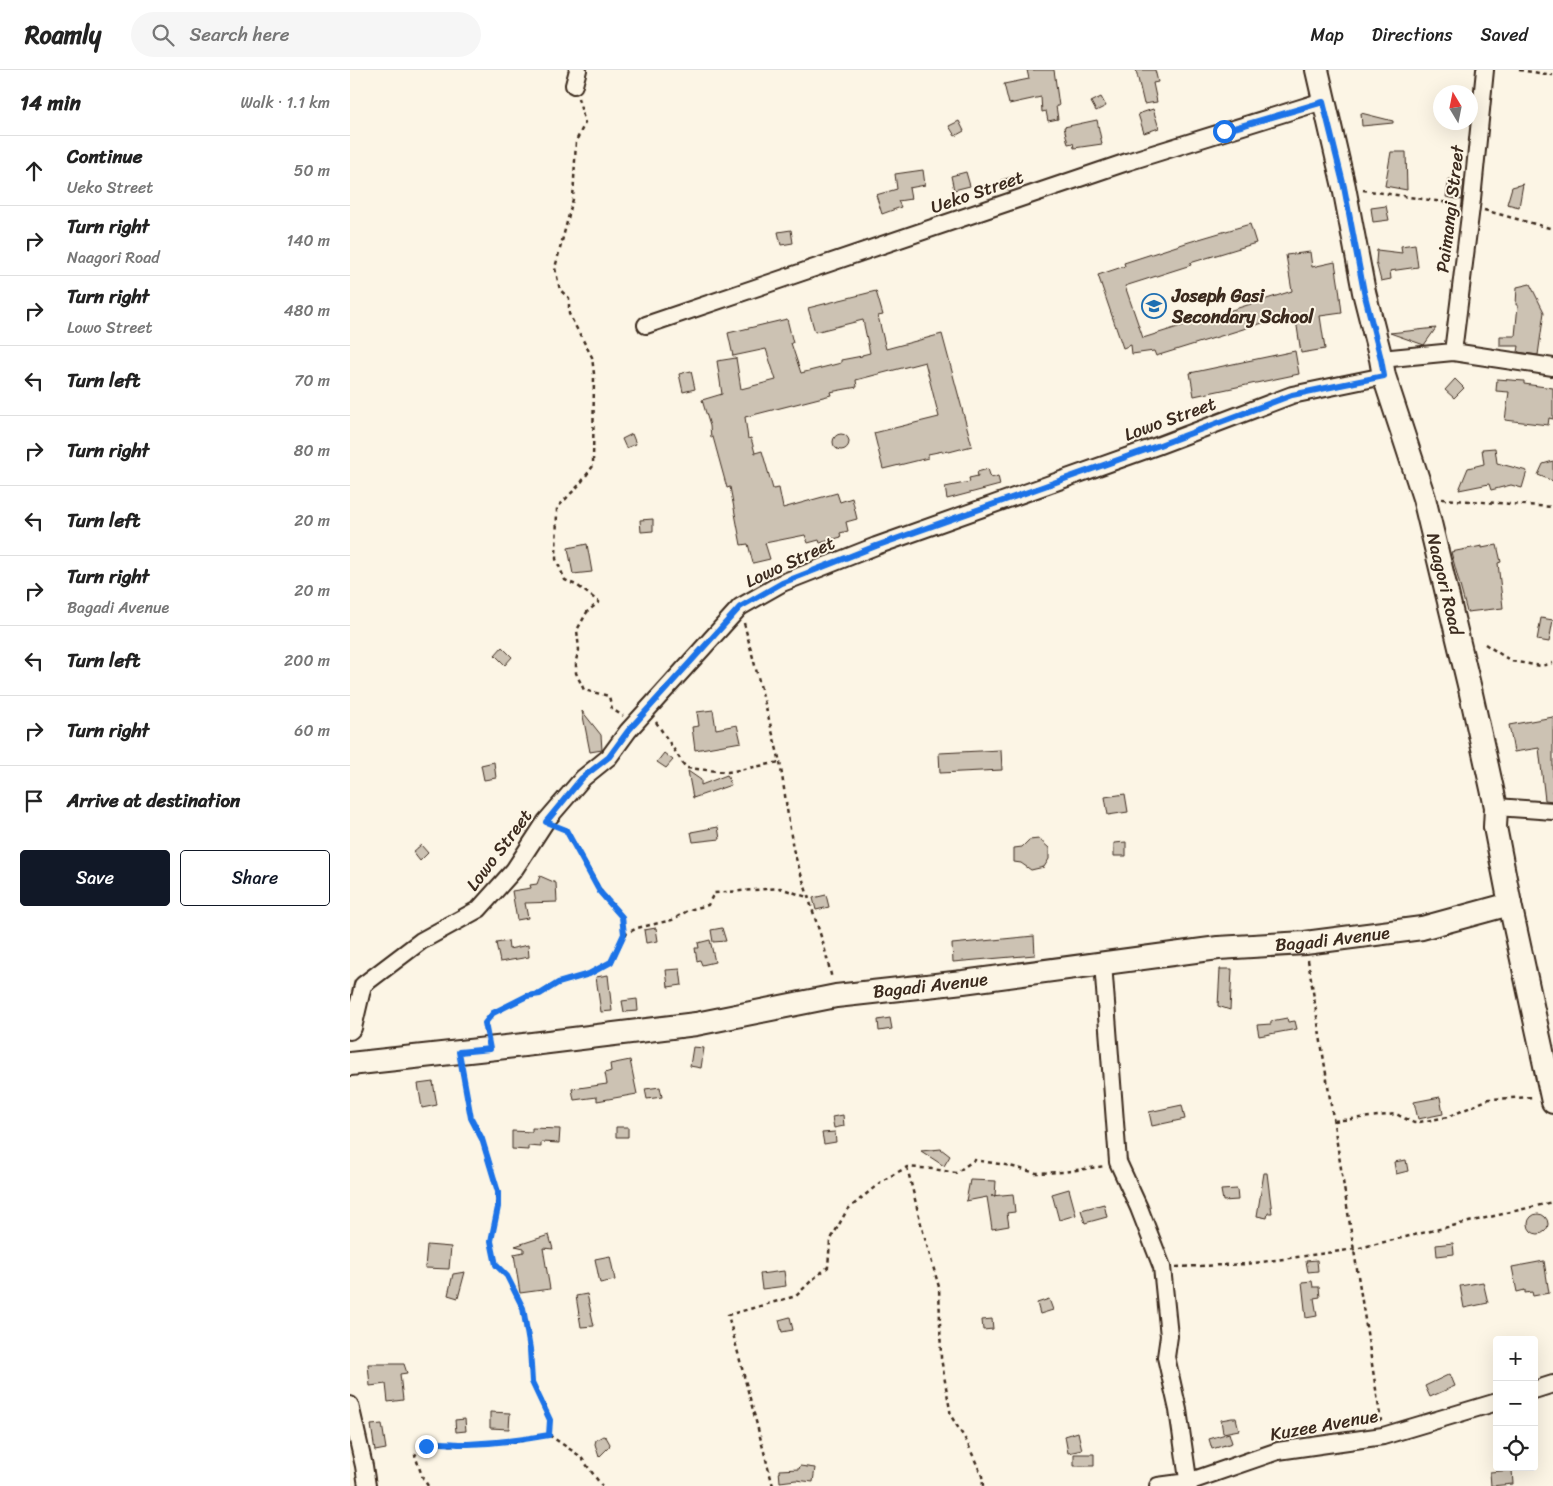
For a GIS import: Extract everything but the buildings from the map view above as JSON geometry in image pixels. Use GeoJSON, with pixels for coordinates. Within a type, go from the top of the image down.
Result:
{"type":"FeatureCollection","features":[{"type":"Feature","properties":{"kind":"street","name":"Naagori Road"},"geometry":{"type":"LineString","coordinates":[[1317,70],[1344,187],[1364,292],[1383,368],[1424,498],[1470,688],[1496,808],[1495,827],[1510,904],[1553,1099]]}},
{"type":"Feature","properties":{"kind":"street","name":"Paimangi Street"},"geometry":{"type":"LineString","coordinates":[[1453,352],[1485,70]]}},
{"type":"Feature","properties":{"kind":"street","name":"Ueko Street"},"geometry":{"type":"LineString","coordinates":[[646,325],[1127,162],[1323,102]]}},
{"type":"Feature","properties":{"kind":"street","name":"Lowo Street"},"geometry":{"type":"LineString","coordinates":[[350,1031],[363,985],[421,941],[479,909],[514,870],[546,822],[582,778],[609,757],[648,709],[740,607],[782,583],[876,546],[1157,446],[1292,395],[1383,368],[1453,352],[1553,367]]}},
{"type":"Feature","properties":{"kind":"street"},"geometry":{"type":"LineString","coordinates":[[1496,808],[1553,811]]}},
{"type":"Feature","properties":{"kind":"street","name":"Bagadi Avenue"},"geometry":{"type":"LineString","coordinates":[[350,1064],[696,1024],[836,996],[963,982],[1218,948],[1305,943],[1422,928],[1510,904]]}},
{"type":"Feature","properties":{"kind":"street"},"geometry":{"type":"LineString","coordinates":[[1103,963],[1118,1162],[1139,1208],[1162,1268],[1169,1336],[1166,1357],[1178,1410],[1189,1484]]}},
{"type":"Feature","properties":{"kind":"street"},"geometry":{"type":"LineString","coordinates":[[1538,1389],[1553,1384]]}},
{"type":"Feature","properties":{"kind":"street","name":"Kuzee Avenue"},"geometry":{"type":"LineString","coordinates":[[1158,1486],[1189,1484],[1278,1451],[1384,1436],[1493,1403]]}},
{"type":"Feature","properties":{"kind":"street"},"geometry":{"type":"LineString","coordinates":[[350,1405],[367,1486]]}},
{"type":"Feature","properties":{"kind":"path"},"geometry":{"type":"LineString","coordinates":[[1519,70],[1553,75]]}},
{"type":"Feature","properties":{"kind":"path"},"geometry":{"type":"LineString","coordinates":[[576,77],[585,123],[576,141],[573,199],[555,268],[560,290],[570,298],[569,314],[592,357],[594,374],[593,466],[580,484],[557,508],[556,559],[565,580],[578,586],[599,602],[587,612],[577,630],[579,650],[576,660],[576,673],[584,690],[610,696],[612,709],[626,718],[648,709],[686,768],[728,772],[780,762]]}},
{"type":"Feature","properties":{"kind":"path"},"geometry":{"type":"LineString","coordinates":[[1344,187],[1470,206],[1553,228]]}},
{"type":"Feature","properties":{"kind":"path"},"geometry":{"type":"LineString","coordinates":[[1424,498],[1553,507]]}},
{"type":"Feature","properties":{"kind":"path"},"geometry":{"type":"LineString","coordinates":[[740,607],[780,762],[793,849],[824,946],[836,996]]}},
{"type":"Feature","properties":{"kind":"path"},"geometry":{"type":"LineString","coordinates":[[1485,644],[1510,661],[1541,666],[1553,663]]}},
{"type":"Feature","properties":{"kind":"path"},"geometry":{"type":"LineString","coordinates":[[490,1049],[485,1023],[493,1013],[527,996],[540,994],[558,983],[589,974],[611,962],[624,934],[622,917],[600,892],[566,830],[546,822]]}},
{"type":"Feature","properties":{"kind":"path"},"geometry":{"type":"LineString","coordinates":[[624,934],[637,928],[672,920],[689,910],[708,905],[714,893],[780,888],[807,897]]}},
{"type":"Feature","properties":{"kind":"path"},"geometry":{"type":"LineString","coordinates":[[1305,943],[1384,1436]]}},
{"type":"Feature","properties":{"kind":"path"},"geometry":{"type":"LineString","coordinates":[[459,1052],[471,1118],[482,1139],[498,1192],[498,1207],[491,1241],[496,1265],[507,1276],[523,1308],[530,1349],[532,1382],[550,1420],[549,1435]]}},
{"type":"Feature","properties":{"kind":"path"},"geometry":{"type":"LineString","coordinates":[[1334,1121],[1396,1114],[1414,1124],[1448,1117],[1489,1100],[1553,1099]]}},
{"type":"Feature","properties":{"kind":"path"},"geometry":{"type":"LineString","coordinates":[[773,1486],[728,1316],[796,1296],[812,1279],[828,1267],[830,1241],[846,1210],[882,1181],[907,1167],[956,1173],[974,1160],[1006,1165],[1036,1173],[1098,1167],[1118,1162]]}},
{"type":"Feature","properties":{"kind":"path"},"geometry":{"type":"LineString","coordinates":[[907,1167],[939,1287],[941,1358],[951,1416],[967,1442],[982,1476],[983,1486]]}},
{"type":"Feature","properties":{"kind":"path"},"geometry":{"type":"LineString","coordinates":[[1162,1268],[1247,1264],[1355,1249],[1553,1202]]}},
{"type":"Feature","properties":{"kind":"path"},"geometry":{"type":"LineString","coordinates":[[428,1486],[422,1476],[416,1455],[426,1446],[435,1442],[450,1445],[467,1444],[514,1441],[549,1435],[580,1456],[602,1486]]}},
{"type":"Feature","properties":{"kind":"place","name":"Joseph Gasi Secondary School"},"geometry":{"type":"Point","coordinates":[1154,306]}},
{"type":"Feature","properties":{"kind":"route"},"geometry":{"type":"LineString","coordinates":[[426,1446],[435,1442],[450,1445],[467,1444],[514,1441],[549,1435],[550,1420],[532,1382],[530,1349],[523,1308],[507,1276],[496,1265],[491,1241],[498,1207],[498,1192],[482,1139],[471,1118],[459,1052],[490,1049],[485,1023],[493,1013],[527,996],[540,994],[558,983],[589,974],[611,962],[624,934],[622,917],[600,892],[566,830],[546,822],[582,778],[609,757],[628,731],[740,607],[782,583],[876,546],[1157,446],[1292,395],[1384,376],[1364,292],[1344,187],[1323,102],[1224,131]]}}]}
